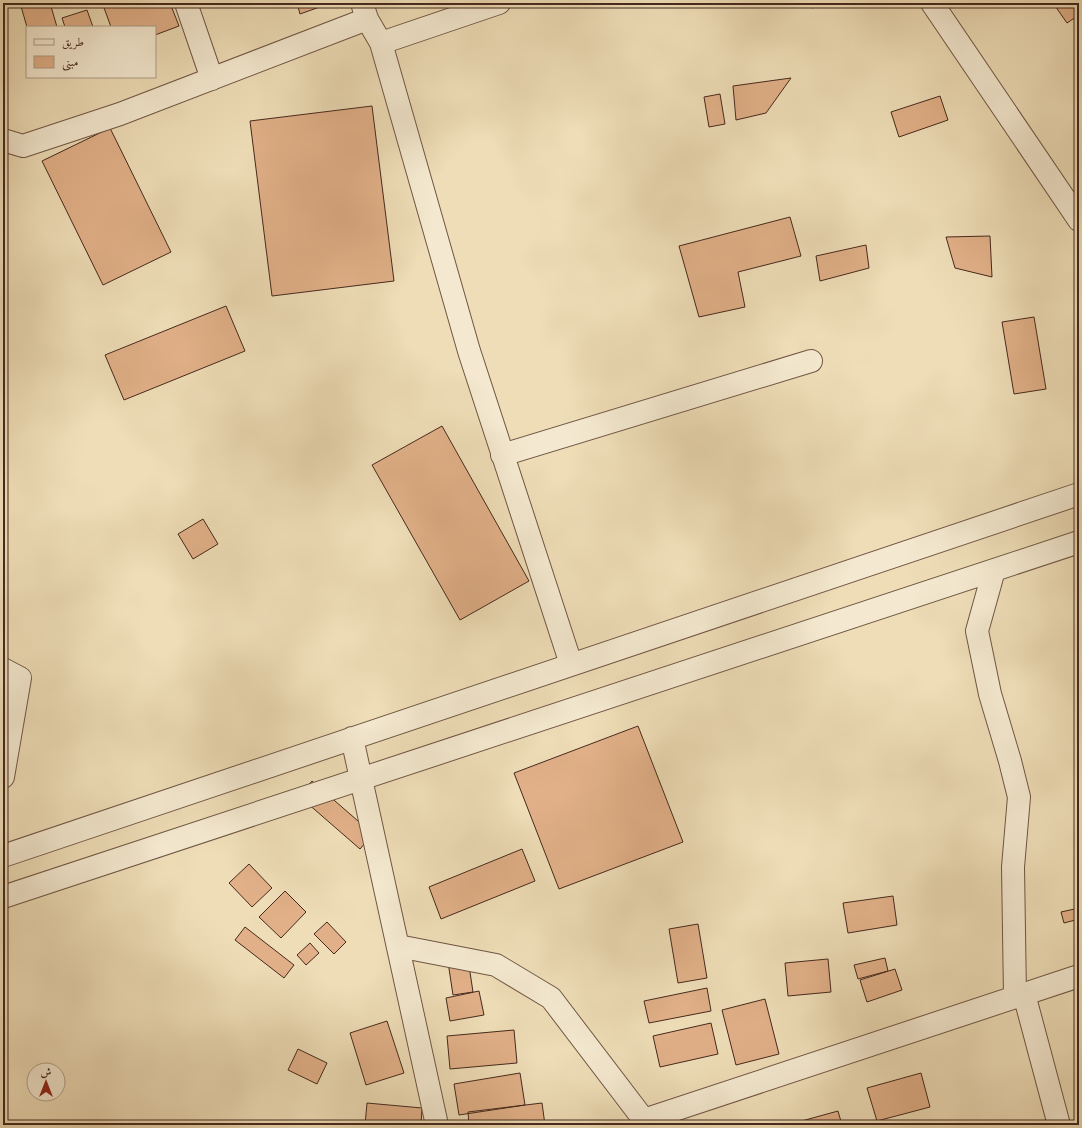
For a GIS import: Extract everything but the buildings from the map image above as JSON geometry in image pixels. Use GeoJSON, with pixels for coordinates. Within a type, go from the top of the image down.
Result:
{"type":"FeatureCollection","features":[{"type":"Feature","properties":{"kind":"street"},"geometry":{"type":"LineString","coordinates":[[186,3],[212,79]]}},
{"type":"Feature","properties":{"kind":"street"},"geometry":{"type":"LineString","coordinates":[[381,43],[499,3]]}},
{"type":"Feature","properties":{"kind":"street"},"geometry":{"type":"LineString","coordinates":[[932,3],[1079,220]]}},
{"type":"Feature","properties":{"kind":"street"},"geometry":{"type":"LineString","coordinates":[[3,140],[23,146],[120,114],[212,79],[365,11],[381,43],[469,351],[570,665]]}},
{"type":"Feature","properties":{"kind":"street"},"geometry":{"type":"LineString","coordinates":[[502,455],[811,361]]}},
{"type":"Feature","properties":{"kind":"street"},"geometry":{"type":"LineString","coordinates":[[3,856],[1079,494]]}},
{"type":"Feature","properties":{"kind":"street"},"geometry":{"type":"LineString","coordinates":[[3,897],[1079,542]]}},
{"type":"Feature","properties":{"kind":"street"},"geometry":{"type":"LineString","coordinates":[[994,570],[977,631],[990,694],[1019,797],[1013,867],[1019,996],[1058,1125]]}},
{"type":"Feature","properties":{"kind":"street"},"geometry":{"type":"LineString","coordinates":[[3,669],[20,678],[3,777]]}},
{"type":"Feature","properties":{"kind":"street"},"geometry":{"type":"LineString","coordinates":[[352,738],[437,1125]]}},
{"type":"Feature","properties":{"kind":"street"},"geometry":{"type":"LineString","coordinates":[[398,946],[496,965],[551,998],[644,1123],[1079,976]]}}]}
